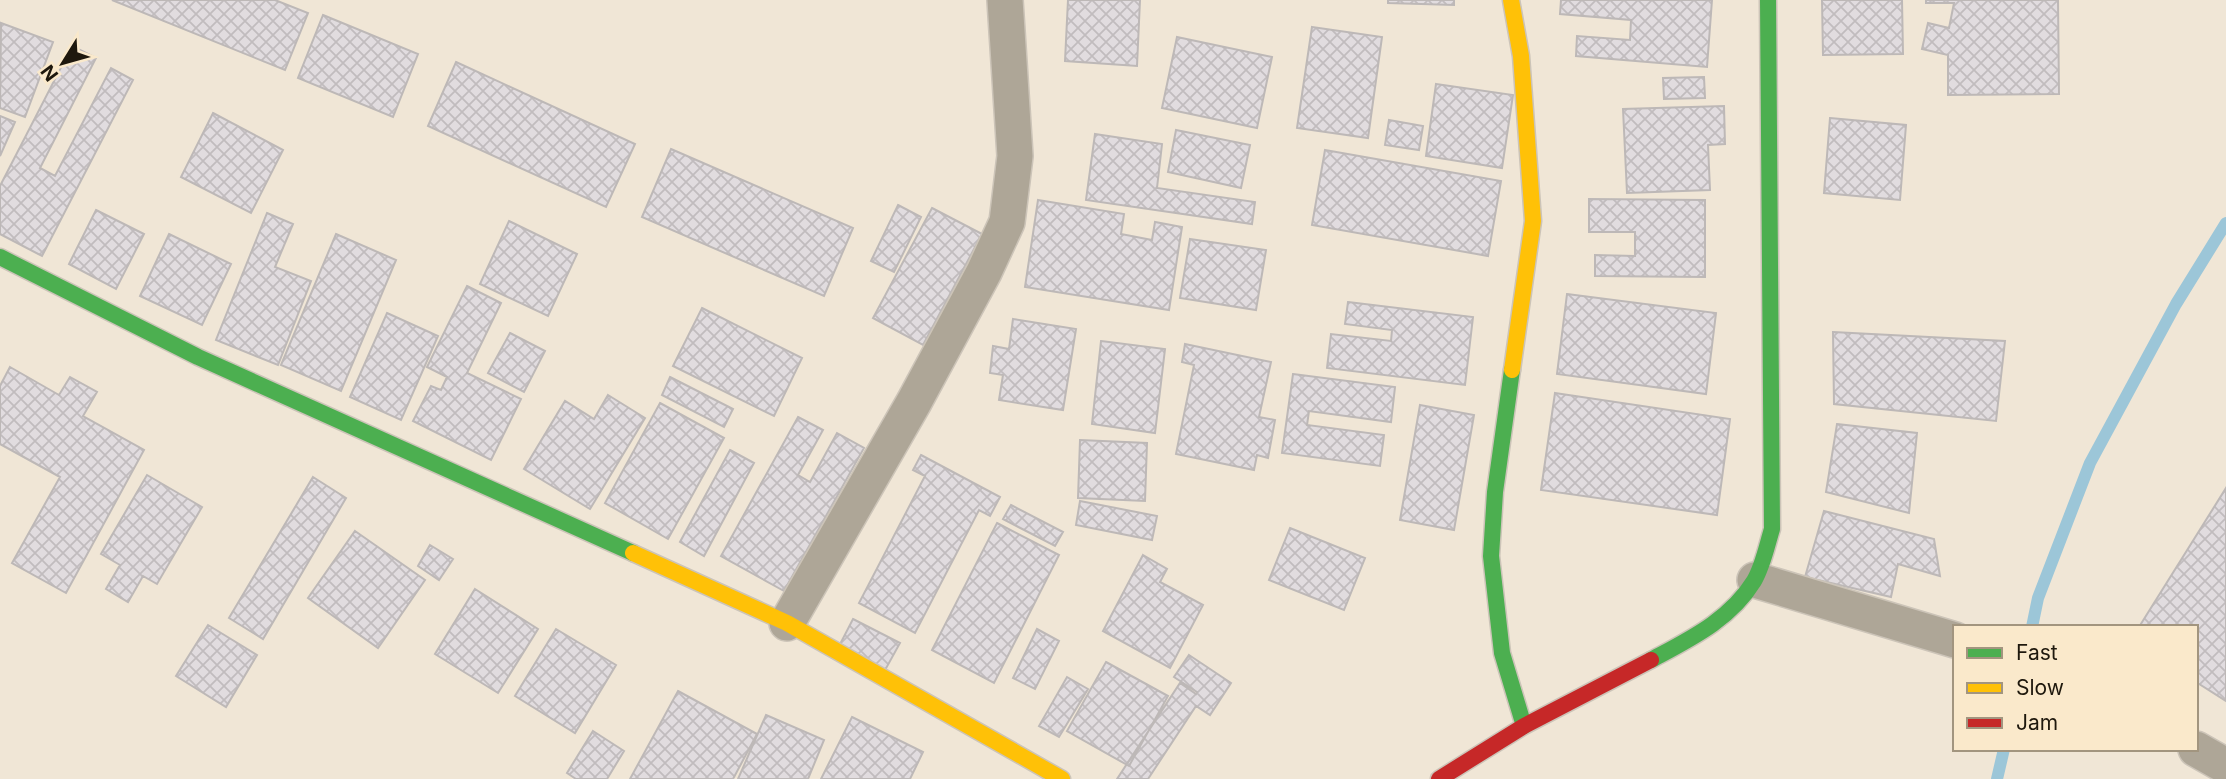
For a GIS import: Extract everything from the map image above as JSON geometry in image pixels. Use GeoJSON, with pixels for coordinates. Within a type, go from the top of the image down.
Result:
{"type":"FeatureCollection","features":[{"type":"Feature","properties":{"kind":"street"},"geometry":{"type":"LineString","coordinates":[[787,623],[914,402],[984,272],[1007,222],[1015,156],[1005,0]]}},
{"type":"Feature","properties":{"kind":"street"},"geometry":{"type":"LineString","coordinates":[[1511,0],[1521,56],[1534,221],[1496,478],[1491,556],[1502,653],[1524,726]]}},
{"type":"Feature","properties":{"kind":"street"},"geometry":{"type":"LineString","coordinates":[[1438,779],[1524,726],[1702,633],[1723,617],[1755,580],[1772,529],[1768,0]]}},
{"type":"Feature","properties":{"kind":"street"},"geometry":{"type":"LineString","coordinates":[[0,257],[198,357],[787,623],[1062,779]]}},
{"type":"Feature","properties":{"kind":"street"},"geometry":{"type":"LineString","coordinates":[[1755,580],[1953,639]]}},
{"type":"Feature","properties":{"kind":"street"},"geometry":{"type":"LineString","coordinates":[[2198,750],[2226,766]]}},
{"type":"Feature","properties":{"kind":"building"},"geometry":{"type":"Polygon","coordinates":[[[112,0],[275,0],[308,13],[285,70],[112,0]]]}},
{"type":"Feature","properties":{"kind":"building"},"geometry":{"type":"Polygon","coordinates":[[[1068,0],[1140,0],[1137,66],[1065,61],[1068,0]]]}},
{"type":"Feature","properties":{"kind":"building"},"geometry":{"type":"Polygon","coordinates":[[[1388,0],[1454,0],[1454,5],[1388,3],[1388,0]]]}},
{"type":"Feature","properties":{"kind":"building"},"geometry":{"type":"Polygon","coordinates":[[[1561,0],[1712,0],[1707,67],[1576,56],[1577,36],[1630,40],[1631,20],[1560,14],[1561,0]]]}},
{"type":"Feature","properties":{"kind":"building"},"geometry":{"type":"Polygon","coordinates":[[[1822,0],[1902,0],[1903,54],[1823,55],[1822,0]]]}},
{"type":"Feature","properties":{"kind":"building"},"geometry":{"type":"Polygon","coordinates":[[[1926,0],[2058,0],[2059,94],[1948,95],[1948,55],[1922,49],[1928,23],[1949,28],[1954,3],[1926,3],[1926,0]]]}},
{"type":"Feature","properties":{"kind":"building"},"geometry":{"type":"Polygon","coordinates":[[[323,15],[418,54],[393,117],[298,78],[323,15]]]}},
{"type":"Feature","properties":{"kind":"building"},"geometry":{"type":"Polygon","coordinates":[[[1,23],[53,42],[25,117],[0,108],[1,23]]]}},
{"type":"Feature","properties":{"kind":"building"},"geometry":{"type":"Polygon","coordinates":[[[1312,27],[1382,37],[1368,138],[1297,128],[1312,27]]]}},
{"type":"Feature","properties":{"kind":"building"},"geometry":{"type":"Polygon","coordinates":[[[1177,37],[1272,57],[1257,128],[1162,108],[1177,37]]]}},
{"type":"Feature","properties":{"kind":"building"},"geometry":{"type":"Polygon","coordinates":[[[72,46],[96,58],[40,168],[55,176],[111,68],[133,80],[42,256],[0,234],[0,186],[72,46]]]}},
{"type":"Feature","properties":{"kind":"building"},"geometry":{"type":"Polygon","coordinates":[[[456,62],[635,144],[606,207],[428,126],[456,62]]]}},
{"type":"Feature","properties":{"kind":"building"},"geometry":{"type":"Polygon","coordinates":[[[1704,77],[1705,98],[1664,99],[1663,78],[1704,77]]]}},
{"type":"Feature","properties":{"kind":"building"},"geometry":{"type":"Polygon","coordinates":[[[1436,84],[1513,95],[1502,168],[1426,156],[1436,84]]]}},
{"type":"Feature","properties":{"kind":"building"},"geometry":{"type":"Polygon","coordinates":[[[1724,106],[1725,144],[1708,145],[1710,190],[1627,193],[1623,109],[1724,106]]]}},
{"type":"Feature","properties":{"kind":"building"},"geometry":{"type":"Polygon","coordinates":[[[213,113],[283,150],[251,213],[181,177],[213,113]]]}},
{"type":"Feature","properties":{"kind":"building"},"geometry":{"type":"Polygon","coordinates":[[[0,116],[15,122],[0,156],[0,116]]]}},
{"type":"Feature","properties":{"kind":"building"},"geometry":{"type":"Polygon","coordinates":[[[1830,118],[1906,125],[1900,200],[1824,193],[1830,118]]]}},
{"type":"Feature","properties":{"kind":"building"},"geometry":{"type":"Polygon","coordinates":[[[1389,120],[1423,126],[1419,150],[1385,145],[1389,120]]]}},
{"type":"Feature","properties":{"kind":"building"},"geometry":{"type":"Polygon","coordinates":[[[1176,130],[1250,145],[1241,188],[1168,172],[1176,130]]]}},
{"type":"Feature","properties":{"kind":"building"},"geometry":{"type":"Polygon","coordinates":[[[1095,134],[1162,144],[1157,188],[1255,202],[1252,224],[1086,200],[1095,134]]]}},
{"type":"Feature","properties":{"kind":"building"},"geometry":{"type":"Polygon","coordinates":[[[671,149],[853,228],[824,296],[642,217],[671,149]]]}},
{"type":"Feature","properties":{"kind":"building"},"geometry":{"type":"Polygon","coordinates":[[[1325,150],[1501,181],[1488,256],[1312,225],[1325,150]]]}},
{"type":"Feature","properties":{"kind":"building"},"geometry":{"type":"Polygon","coordinates":[[[1589,199],[1705,200],[1705,277],[1595,276],[1595,255],[1635,256],[1635,232],[1589,232],[1589,199]]]}},
{"type":"Feature","properties":{"kind":"building"},"geometry":{"type":"Polygon","coordinates":[[[1038,200],[1124,214],[1121,234],[1152,240],[1155,222],[1182,227],[1169,310],[1025,287],[1038,200]]]}},
{"type":"Feature","properties":{"kind":"building"},"geometry":{"type":"Polygon","coordinates":[[[898,205],[921,217],[894,272],[871,261],[898,205]]]}},
{"type":"Feature","properties":{"kind":"building"},"geometry":{"type":"Polygon","coordinates":[[[932,208],[982,234],[923,345],[873,318],[932,208]]]}},
{"type":"Feature","properties":{"kind":"building"},"geometry":{"type":"Polygon","coordinates":[[[96,210],[144,234],[116,289],[69,264],[96,210]]]}},
{"type":"Feature","properties":{"kind":"building"},"geometry":{"type":"Polygon","coordinates":[[[267,213],[293,224],[275,267],[311,281],[278,365],[216,340],[267,213]]]}},
{"type":"Feature","properties":{"kind":"building"},"geometry":{"type":"Polygon","coordinates":[[[509,221],[577,254],[548,316],[480,284],[509,221]]]}},
{"type":"Feature","properties":{"kind":"building"},"geometry":{"type":"Polygon","coordinates":[[[169,234],[231,264],[202,325],[140,296],[169,234]]]}},
{"type":"Feature","properties":{"kind":"building"},"geometry":{"type":"Polygon","coordinates":[[[336,234],[396,260],[341,391],[281,365],[336,234]]]}},
{"type":"Feature","properties":{"kind":"building"},"geometry":{"type":"Polygon","coordinates":[[[1190,239],[1266,250],[1256,310],[1180,298],[1190,239]]]}},
{"type":"Feature","properties":{"kind":"building"},"geometry":{"type":"Polygon","coordinates":[[[467,286],[501,303],[467,373],[521,399],[491,460],[413,421],[431,386],[441,390],[447,377],[427,367],[467,286]]]}},
{"type":"Feature","properties":{"kind":"building"},"geometry":{"type":"Polygon","coordinates":[[[1567,294],[1716,313],[1706,394],[1557,374],[1567,294]]]}},
{"type":"Feature","properties":{"kind":"building"},"geometry":{"type":"Polygon","coordinates":[[[1348,302],[1473,317],[1465,385],[1327,368],[1331,334],[1391,341],[1392,330],[1345,324],[1348,302]]]}},
{"type":"Feature","properties":{"kind":"building"},"geometry":{"type":"Polygon","coordinates":[[[702,308],[802,358],[774,416],[673,366],[702,308]]]}},
{"type":"Feature","properties":{"kind":"building"},"geometry":{"type":"Polygon","coordinates":[[[387,313],[438,336],[401,420],[350,397],[387,313]]]}},
{"type":"Feature","properties":{"kind":"building"},"geometry":{"type":"Polygon","coordinates":[[[1013,319],[1076,329],[1063,410],[999,400],[1003,375],[990,373],[993,346],[1009,349],[1013,319]]]}},
{"type":"Feature","properties":{"kind":"building"},"geometry":{"type":"Polygon","coordinates":[[[1833,332],[2005,341],[1996,421],[1834,404],[1833,332]]]}},
{"type":"Feature","properties":{"kind":"building"},"geometry":{"type":"Polygon","coordinates":[[[510,333],[545,351],[524,392],[488,373],[510,333]]]}},
{"type":"Feature","properties":{"kind":"building"},"geometry":{"type":"Polygon","coordinates":[[[1101,341],[1165,349],[1155,433],[1092,424],[1101,341]]]}},
{"type":"Feature","properties":{"kind":"building"},"geometry":{"type":"Polygon","coordinates":[[[1185,344],[1271,362],[1259,417],[1275,420],[1268,458],[1257,455],[1254,470],[1176,454],[1194,365],[1182,362],[1185,344]]]}},
{"type":"Feature","properties":{"kind":"building"},"geometry":{"type":"Polygon","coordinates":[[[10,367],[59,395],[70,377],[97,392],[83,416],[144,450],[66,593],[12,563],[60,477],[0,444],[0,386],[10,367]]]}},
{"type":"Feature","properties":{"kind":"building"},"geometry":{"type":"Polygon","coordinates":[[[1293,374],[1395,387],[1391,422],[1309,411],[1307,425],[1384,435],[1380,466],[1282,453],[1293,374]]]}},
{"type":"Feature","properties":{"kind":"building"},"geometry":{"type":"Polygon","coordinates":[[[670,377],[733,409],[724,427],[662,395],[670,377]]]}},
{"type":"Feature","properties":{"kind":"building"},"geometry":{"type":"Polygon","coordinates":[[[1555,393],[1730,419],[1717,515],[1541,490],[1555,393]]]}},
{"type":"Feature","properties":{"kind":"building"},"geometry":{"type":"Polygon","coordinates":[[[608,395],[645,418],[590,509],[524,469],[565,401],[594,419],[608,395]]]}},
{"type":"Feature","properties":{"kind":"building"},"geometry":{"type":"Polygon","coordinates":[[[660,403],[724,438],[668,539],[605,503],[660,403]]]}},
{"type":"Feature","properties":{"kind":"building"},"geometry":{"type":"Polygon","coordinates":[[[1420,405],[1474,415],[1454,530],[1400,520],[1420,405]]]}},
{"type":"Feature","properties":{"kind":"building"},"geometry":{"type":"Polygon","coordinates":[[[798,417],[823,430],[798,475],[810,482],[837,433],[864,448],[784,591],[721,556],[798,417]]]}},
{"type":"Feature","properties":{"kind":"building"},"geometry":{"type":"Polygon","coordinates":[[[1837,424],[1917,433],[1909,513],[1826,492],[1837,424]]]}},
{"type":"Feature","properties":{"kind":"building"},"geometry":{"type":"Polygon","coordinates":[[[1080,440],[1147,443],[1145,501],[1078,498],[1080,440]]]}},
{"type":"Feature","properties":{"kind":"building"},"geometry":{"type":"Polygon","coordinates":[[[730,450],[754,463],[704,556],[680,542],[730,450]]]}},
{"type":"Feature","properties":{"kind":"building"},"geometry":{"type":"Polygon","coordinates":[[[921,455],[1000,497],[990,516],[979,510],[915,633],[859,603],[925,476],[913,470],[921,455]]]}},
{"type":"Feature","properties":{"kind":"building"},"geometry":{"type":"Polygon","coordinates":[[[147,475],[202,507],[157,584],[143,576],[128,602],[106,589],[120,565],[101,554],[147,475]]]}},
{"type":"Feature","properties":{"kind":"building"},"geometry":{"type":"Polygon","coordinates":[[[313,477],[346,498],[263,639],[229,618],[313,477]]]}},
{"type":"Feature","properties":{"kind":"building"},"geometry":{"type":"Polygon","coordinates":[[[2226,488],[2226,701],[2198,683],[2198,625],[2140,625],[2226,488]]]}},
{"type":"Feature","properties":{"kind":"building"},"geometry":{"type":"Polygon","coordinates":[[[1080,501],[1157,516],[1152,540],[1076,525],[1080,501]]]}},
{"type":"Feature","properties":{"kind":"building"},"geometry":{"type":"Polygon","coordinates":[[[1011,505],[1063,532],[1055,546],[1003,519],[1011,505]]]}},
{"type":"Feature","properties":{"kind":"building"},"geometry":{"type":"Polygon","coordinates":[[[1824,511],[1934,539],[1940,576],[1898,564],[1891,597],[1805,577],[1824,511]]]}},
{"type":"Feature","properties":{"kind":"building"},"geometry":{"type":"Polygon","coordinates":[[[997,523],[1059,555],[994,683],[932,650],[997,523]]]}},
{"type":"Feature","properties":{"kind":"building"},"geometry":{"type":"Polygon","coordinates":[[[1290,528],[1365,558],[1344,610],[1269,580],[1290,528]]]}},
{"type":"Feature","properties":{"kind":"building"},"geometry":{"type":"Polygon","coordinates":[[[355,531],[425,580],[378,648],[308,598],[355,531]]]}},
{"type":"Feature","properties":{"kind":"building"},"geometry":{"type":"Polygon","coordinates":[[[430,545],[453,559],[439,580],[418,566],[430,545]]]}},
{"type":"Feature","properties":{"kind":"building"},"geometry":{"type":"Polygon","coordinates":[[[1143,555],[1167,569],[1160,582],[1203,605],[1170,668],[1103,631],[1143,555]]]}},
{"type":"Feature","properties":{"kind":"building"},"geometry":{"type":"Polygon","coordinates":[[[475,589],[538,629],[498,693],[435,654],[475,589]]]}},
{"type":"Feature","properties":{"kind":"building"},"geometry":{"type":"Polygon","coordinates":[[[853,619],[900,643],[884,672],[838,648],[853,619]]]}},
{"type":"Feature","properties":{"kind":"building"},"geometry":{"type":"Polygon","coordinates":[[[208,625],[257,655],[226,707],[176,676],[208,625]]]}},
{"type":"Feature","properties":{"kind":"building"},"geometry":{"type":"Polygon","coordinates":[[[556,629],[616,665],[575,733],[515,696],[556,629]]]}},
{"type":"Feature","properties":{"kind":"building"},"geometry":{"type":"Polygon","coordinates":[[[1037,629],[1059,641],[1035,689],[1013,678],[1037,629]]]}},
{"type":"Feature","properties":{"kind":"building"},"geometry":{"type":"Polygon","coordinates":[[[1189,655],[1231,683],[1210,715],[1196,706],[1148,779],[1117,779],[1180,683],[1196,694],[1197,692],[1174,677],[1189,655]]]}},
{"type":"Feature","properties":{"kind":"building"},"geometry":{"type":"Polygon","coordinates":[[[1106,662],[1168,696],[1129,766],[1067,731],[1106,662]]]}},
{"type":"Feature","properties":{"kind":"building"},"geometry":{"type":"Polygon","coordinates":[[[1067,677],[1088,689],[1059,737],[1039,726],[1067,677]]]}},
{"type":"Feature","properties":{"kind":"building"},"geometry":{"type":"Polygon","coordinates":[[[678,691],[757,734],[733,779],[630,779],[678,691]]]}},
{"type":"Feature","properties":{"kind":"building"},"geometry":{"type":"Polygon","coordinates":[[[766,715],[824,740],[808,779],[738,779],[766,715]]]}},
{"type":"Feature","properties":{"kind":"building"},"geometry":{"type":"Polygon","coordinates":[[[852,717],[923,752],[910,779],[821,779],[852,717]]]}},
{"type":"Feature","properties":{"kind":"building"},"geometry":{"type":"Polygon","coordinates":[[[593,731],[624,751],[607,779],[576,779],[567,773],[593,731]]]}},
{"type":"Feature","properties":{"kind":"waterway"},"geometry":{"type":"LineString","coordinates":[[2032,625],[2038,598],[2090,463],[2176,304],[2226,223]]}},
{"type":"Feature","properties":{"kind":"waterway"},"geometry":{"type":"LineString","coordinates":[[1997,779],[2004,751]]}},
{"type":"Feature","properties":{"kind":"traffic: fast"},"geometry":{"type":"LineString","coordinates":[[1651,660],[1708,627],[1733,607],[1754,581],[1772,529],[1768,0]]}},
{"type":"Feature","properties":{"kind":"traffic: fast"},"geometry":{"type":"LineString","coordinates":[[0,257],[198,357],[633,553]]}},
{"type":"Feature","properties":{"kind":"traffic: fast"},"geometry":{"type":"LineString","coordinates":[[1512,370],[1495,492],[1491,556],[1502,653],[1524,726]]}},
{"type":"Feature","properties":{"kind":"traffic: slow"},"geometry":{"type":"LineString","coordinates":[[1511,0],[1521,56],[1533,221],[1512,370]]}},
{"type":"Feature","properties":{"kind":"traffic: slow"},"geometry":{"type":"LineString","coordinates":[[633,553],[787,623],[1062,779]]}},
{"type":"Feature","properties":{"kind":"traffic: jam"},"geometry":{"type":"LineString","coordinates":[[1439,779],[1524,726],[1651,660]]}}]}
